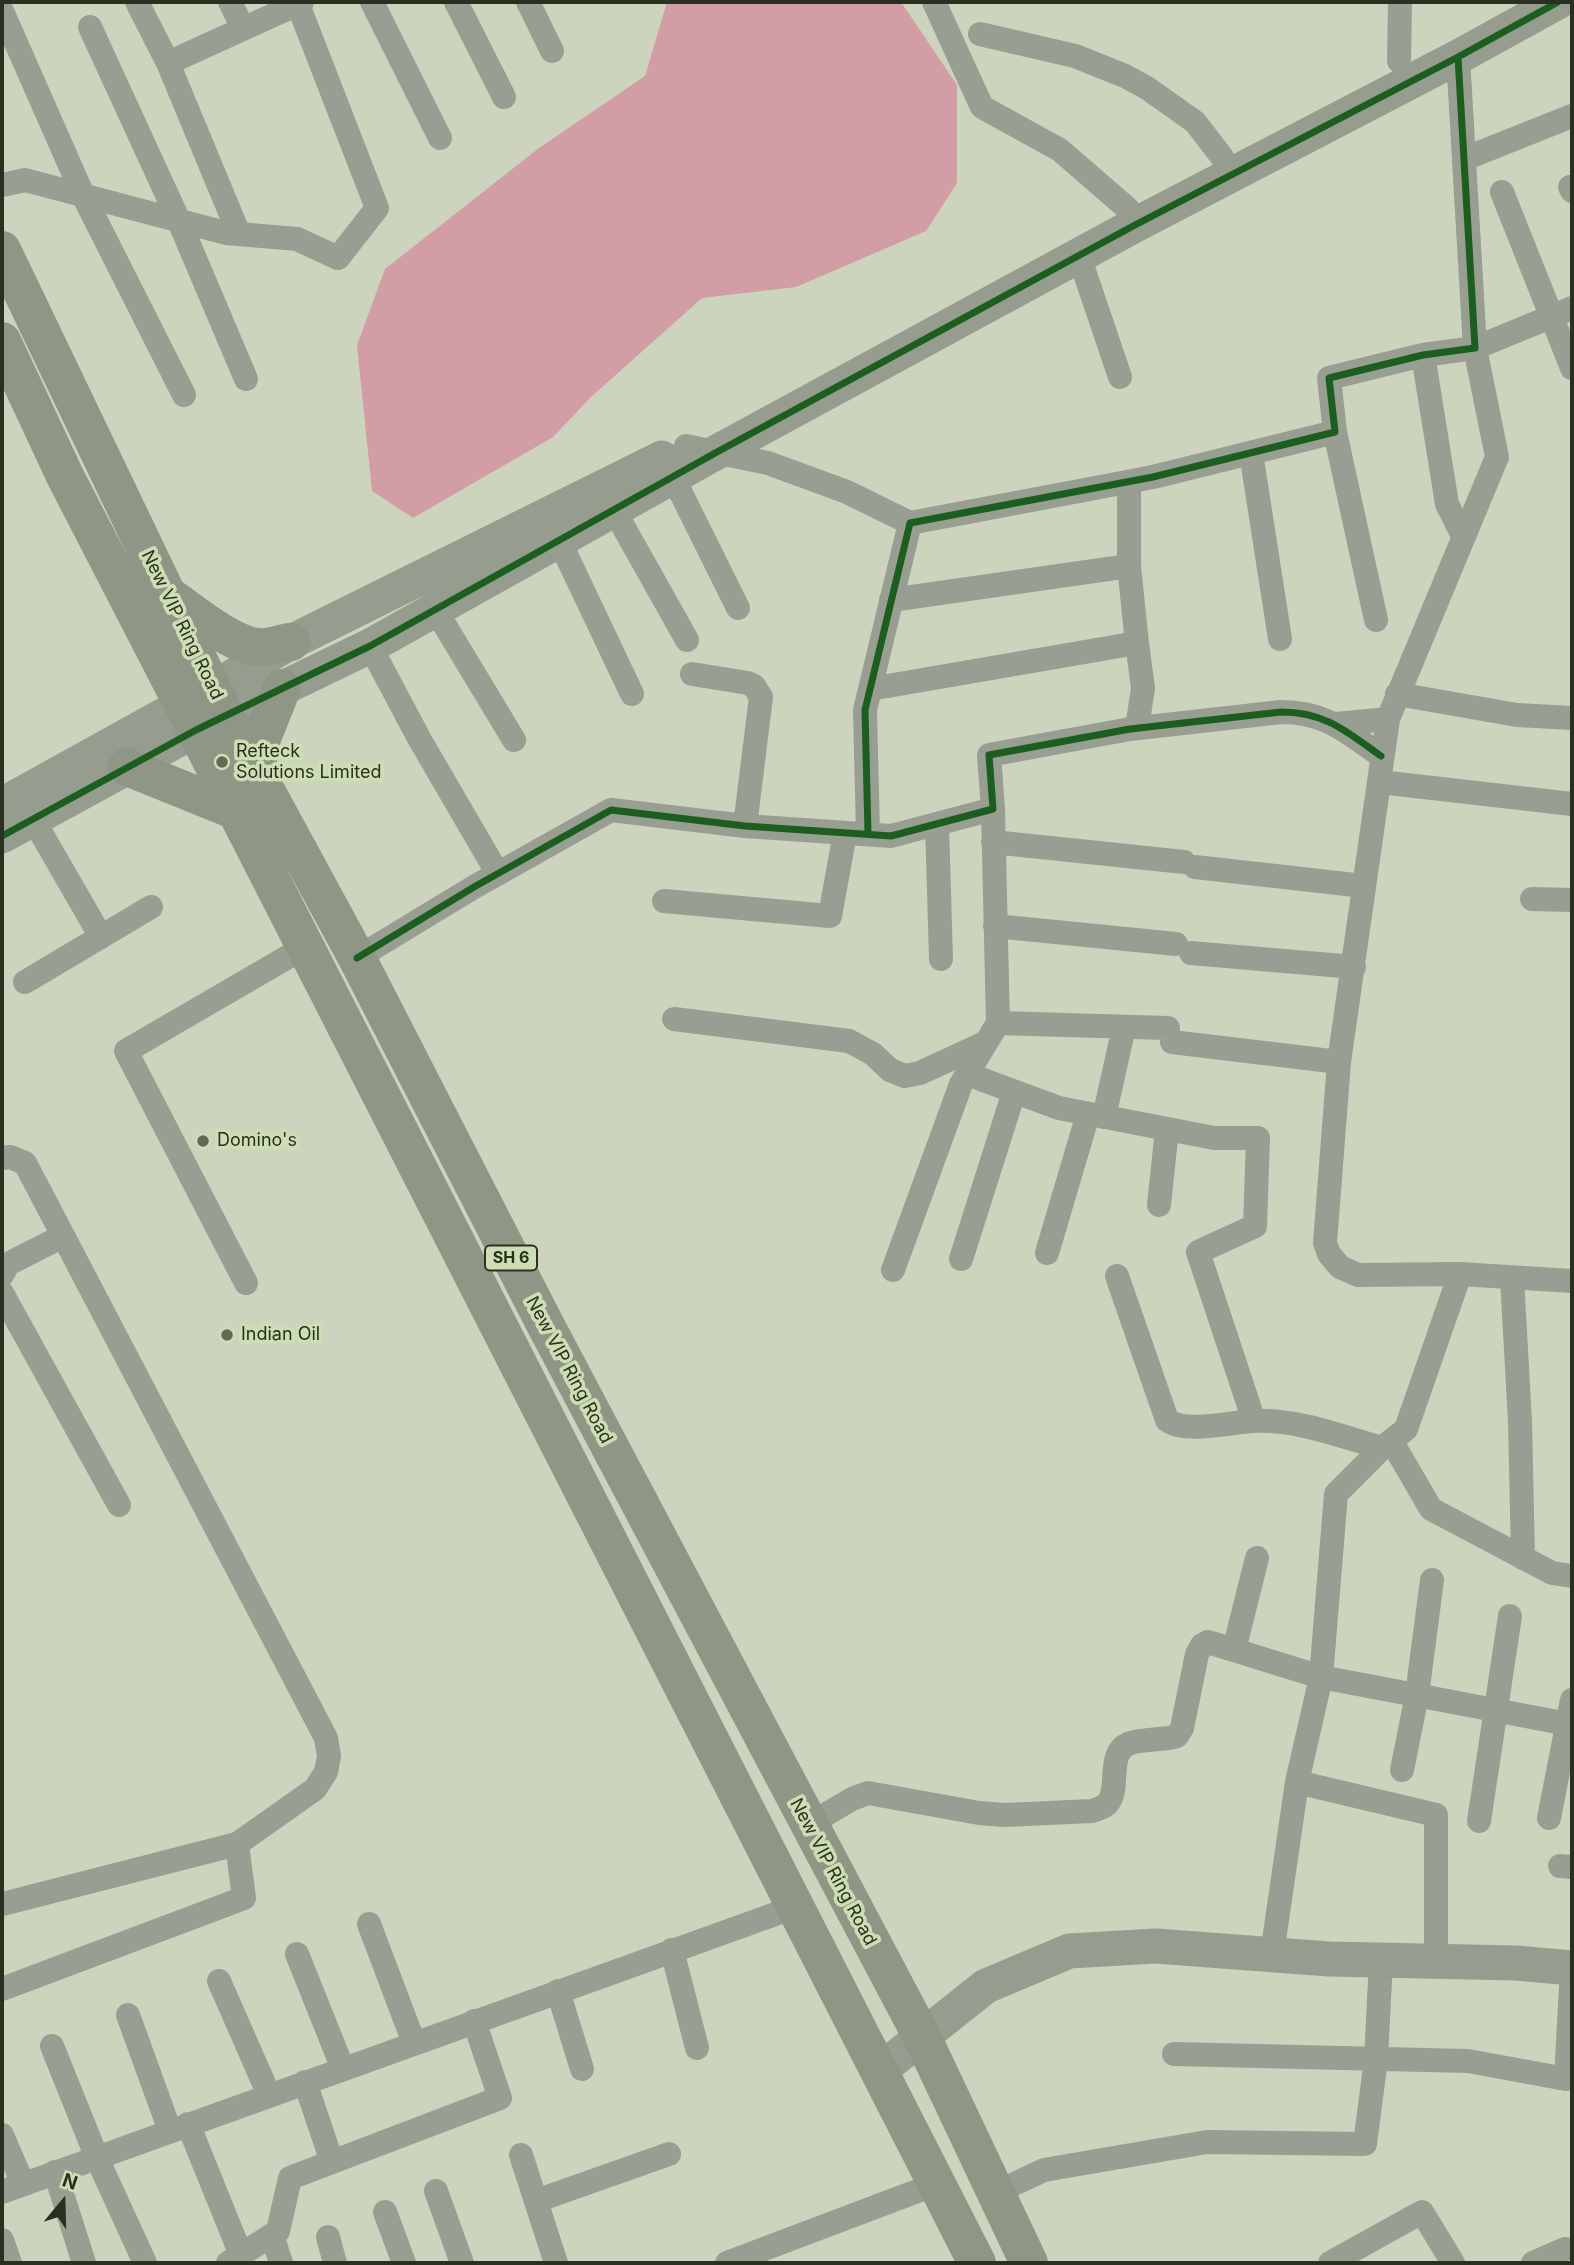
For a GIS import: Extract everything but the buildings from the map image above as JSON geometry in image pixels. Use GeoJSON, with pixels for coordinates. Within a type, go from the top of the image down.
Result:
{"type":"FeatureCollection","features":[{"type":"Feature","properties":{"kind":"main road","name":"New VIP Ring Road"},"geometry":{"type":"LineString","coordinates":[[2,250],[167,595],[236,811],[976,2263]]}},
{"type":"Feature","properties":{"kind":"main road","name":"New VIP Ring Road"},"geometry":{"type":"LineString","coordinates":[[2,341],[65,476],[204,709],[256,772],[357,958],[545,1324],[922,2037],[1029,2263]]}},
{"type":"Feature","properties":{"kind":"main road"},"geometry":{"type":"LineString","coordinates":[[167,595],[227,635],[246,644],[260,647],[291,642]]}},
{"type":"Feature","properties":{"kind":"main road"},"geometry":{"type":"LineString","coordinates":[[256,772],[261,741],[282,688]]}},
{"type":"Feature","properties":{"kind":"main road"},"geometry":{"type":"LineString","coordinates":[[127,767],[236,811]]}},
{"type":"Feature","properties":{"kind":"main road"},"geometry":{"type":"LineString","coordinates":[[372,1079],[409,1059]]}},
{"type":"Feature","properties":{"kind":"main road"},"geometry":{"type":"LineString","coordinates":[[508,1344],[545,1324]]}},
{"type":"Feature","properties":{"kind":"street"},"geometry":{"type":"LineString","coordinates":[[137,2],[168,64],[239,234]]}},
{"type":"Feature","properties":{"kind":"street"},"geometry":{"type":"LineString","coordinates":[[230,2],[243,28]]}},
{"type":"Feature","properties":{"kind":"street"},"geometry":{"type":"LineString","coordinates":[[2,185],[25,180],[226,233],[297,239],[338,258],[377,208],[299,2],[168,64]]}},
{"type":"Feature","properties":{"kind":"street"},"geometry":{"type":"LineString","coordinates":[[372,2],[440,138]]}},
{"type":"Feature","properties":{"kind":"street"},"geometry":{"type":"LineString","coordinates":[[456,2],[505,97]]}},
{"type":"Feature","properties":{"kind":"street"},"geometry":{"type":"LineString","coordinates":[[528,2],[552,51]]}},
{"type":"Feature","properties":{"kind":"street"},"geometry":{"type":"LineString","coordinates":[[934,2],[982,107],[1060,150],[1132,217]]}},
{"type":"Feature","properties":{"kind":"street"},"geometry":{"type":"LineString","coordinates":[[1399,61],[1400,2]]}},
{"type":"Feature","properties":{"kind":"street"},"geometry":{"type":"LineString","coordinates":[[17,812],[127,767],[291,642],[702,449],[1079,256],[1222,157],[1510,2]]}},
{"type":"Feature","properties":{"kind":"street"},"geometry":{"type":"LineString","coordinates":[[2,836],[17,812],[204,709],[282,688],[370,646],[673,477],[702,449],[1132,217],[1458,57],[1558,2]]}},
{"type":"Feature","properties":{"kind":"street"},"geometry":{"type":"LineString","coordinates":[[2,11],[83,195],[184,395]]}},
{"type":"Feature","properties":{"kind":"street"},"geometry":{"type":"LineString","coordinates":[[90,27],[179,221],[246,379]]}},
{"type":"Feature","properties":{"kind":"street"},"geometry":{"type":"LineString","coordinates":[[980,34],[1075,56],[1125,76],[1195,122],[1222,157]]}},
{"type":"Feature","properties":{"kind":"street"},"geometry":{"type":"LineString","coordinates":[[1458,57],[1475,348],[1497,457],[1388,719],[1339,1062],[1325,1242],[1329,1254],[1340,1267],[1358,1275],[1460,1274],[1572,1281]]}},
{"type":"Feature","properties":{"kind":"street"},"geometry":{"type":"LineString","coordinates":[[1464,159],[1572,116]]}},
{"type":"Feature","properties":{"kind":"street"},"geometry":{"type":"LineString","coordinates":[[1502,192],[1561,313],[1572,368]]}},
{"type":"Feature","properties":{"kind":"street"},"geometry":{"type":"LineString","coordinates":[[1079,256],[1120,377]]}},
{"type":"Feature","properties":{"kind":"street"},"geometry":{"type":"LineString","coordinates":[[1377,620],[1335,432],[1329,378],[1423,355],[1475,348],[1561,313]]}},
{"type":"Feature","properties":{"kind":"street"},"geometry":{"type":"LineString","coordinates":[[1423,355],[1447,504],[1463,536]]}},
{"type":"Feature","properties":{"kind":"street"},"geometry":{"type":"LineString","coordinates":[[702,449],[768,463],[848,492],[910,523],[1129,482],[1335,432]]}},
{"type":"Feature","properties":{"kind":"street"},"geometry":{"type":"LineString","coordinates":[[1251,453],[1280,639]]}},
{"type":"Feature","properties":{"kind":"street"},"geometry":{"type":"LineString","coordinates":[[673,477],[738,608]]}},
{"type":"Feature","properties":{"kind":"street"},"geometry":{"type":"LineString","coordinates":[[1129,482],[1129,566],[1143,688],[1137,728]]}},
{"type":"Feature","properties":{"kind":"street"},"geometry":{"type":"LineString","coordinates":[[614,510],[687,640]]}},
{"type":"Feature","properties":{"kind":"street"},"geometry":{"type":"LineString","coordinates":[[664,901],[830,916],[856,834],[865,710],[910,523]]}},
{"type":"Feature","properties":{"kind":"street"},"geometry":{"type":"LineString","coordinates":[[559,540],[632,694]]}},
{"type":"Feature","properties":{"kind":"street"},"geometry":{"type":"LineString","coordinates":[[891,600],[1129,566]]}},
{"type":"Feature","properties":{"kind":"street"},"geometry":{"type":"LineString","coordinates":[[435,610],[514,740]]}},
{"type":"Feature","properties":{"kind":"street"},"geometry":{"type":"LineString","coordinates":[[870,689],[1137,643]]}},
{"type":"Feature","properties":{"kind":"street"},"geometry":{"type":"LineString","coordinates":[[370,646],[420,740],[498,874]]}},
{"type":"Feature","properties":{"kind":"street"},"geometry":{"type":"LineString","coordinates":[[692,674],[754,685],[761,697],[746,826]]}},
{"type":"Feature","properties":{"kind":"street"},"geometry":{"type":"LineString","coordinates":[[1143,688],[1168,726]]}},
{"type":"Feature","properties":{"kind":"street"},"geometry":{"type":"LineString","coordinates":[[1398,694],[1517,715],[1572,718]]}},
{"type":"Feature","properties":{"kind":"street"},"geometry":{"type":"LineString","coordinates":[[893,1270],[961,1084],[992,1033],[995,926],[993,809],[989,755],[1137,728],[1300,712],[1336,724],[1381,756]]}},
{"type":"Feature","properties":{"kind":"street"},"geometry":{"type":"LineString","coordinates":[[1336,724],[1388,719]]}},
{"type":"Feature","properties":{"kind":"street"},"geometry":{"type":"LineString","coordinates":[[1380,782],[1572,804]]}},
{"type":"Feature","properties":{"kind":"street"},"geometry":{"type":"LineString","coordinates":[[357,958],[611,810],[746,826],[891,836],[993,809]]}},
{"type":"Feature","properties":{"kind":"street"},"geometry":{"type":"LineString","coordinates":[[17,812],[101,937]]}},
{"type":"Feature","properties":{"kind":"street"},"geometry":{"type":"LineString","coordinates":[[937,824],[941,959]]}},
{"type":"Feature","properties":{"kind":"street"},"geometry":{"type":"LineString","coordinates":[[993,842],[1364,886]]}},
{"type":"Feature","properties":{"kind":"street"},"geometry":{"type":"LineString","coordinates":[[1532,899],[1572,900]]}},
{"type":"Feature","properties":{"kind":"street"},"geometry":{"type":"LineString","coordinates":[[25,982],[151,907]]}},
{"type":"Feature","properties":{"kind":"street"},"geometry":{"type":"LineString","coordinates":[[995,926],[1354,967]]}},
{"type":"Feature","properties":{"kind":"street"},"geometry":{"type":"LineString","coordinates":[[246,1283],[126,1051],[305,947]]}},
{"type":"Feature","properties":{"kind":"street"},"geometry":{"type":"LineString","coordinates":[[674,1019],[849,1041],[873,1054],[890,1070],[905,1076],[920,1073],[992,1033],[1124,1027],[1339,1062]]}},
{"type":"Feature","properties":{"kind":"street"},"geometry":{"type":"LineString","coordinates":[[1047,1253],[1124,1027]]}},
{"type":"Feature","properties":{"kind":"street"},"geometry":{"type":"LineString","coordinates":[[967,1074],[1059,1108],[1214,1138],[1258,1138],[1255,1226],[1198,1252],[1254,1421]]}},
{"type":"Feature","properties":{"kind":"street"},"geometry":{"type":"LineString","coordinates":[[961,1259],[1014,1092]]}},
{"type":"Feature","properties":{"kind":"street"},"geometry":{"type":"LineString","coordinates":[[1159,1205],[1167,1129]]}},
{"type":"Feature","properties":{"kind":"street"},"geometry":{"type":"LineString","coordinates":[[2,1158],[10,1157],[24,1163],[326,1738],[329,1756],[326,1772],[315,1789],[237,1844],[4,1897]]}},
{"type":"Feature","properties":{"kind":"street"},"geometry":{"type":"LineString","coordinates":[[2,1275],[8,1264],[63,1236]]}},
{"type":"Feature","properties":{"kind":"street"},"geometry":{"type":"LineString","coordinates":[[1272,1954],[1297,1782],[1321,1677],[1336,1494],[1406,1429],[1460,1274]]}},
{"type":"Feature","properties":{"kind":"street"},"geometry":{"type":"LineString","coordinates":[[1117,1276],[1167,1420],[1173,1424],[1190,1426],[1254,1421],[1311,1427],[1387,1445],[1431,1509],[1552,1573],[1572,1576]]}},
{"type":"Feature","properties":{"kind":"street"},"geometry":{"type":"LineString","coordinates":[[1511,1278],[1520,1421],[1523,1558]]}},
{"type":"Feature","properties":{"kind":"street"},"geometry":{"type":"LineString","coordinates":[[2,1293],[119,1505]]}},
{"type":"Feature","properties":{"kind":"street"},"geometry":{"type":"LineString","coordinates":[[1234,1650],[1257,1558]]}},
{"type":"Feature","properties":{"kind":"street"},"geometry":{"type":"LineString","coordinates":[[1402,1770],[1417,1695],[1432,1580]]}},
{"type":"Feature","properties":{"kind":"street"},"geometry":{"type":"LineString","coordinates":[[1479,1821],[1510,1616]]}},
{"type":"Feature","properties":{"kind":"street"},"geometry":{"type":"LineString","coordinates":[[808,1825],[852,1799],[868,1793],[992,1814],[1092,1811],[1105,1806],[1111,1799],[1117,1760],[1122,1749],[1129,1744],[1177,1736],[1182,1728],[1197,1654],[1202,1645],[1208,1642],[1321,1677],[1568,1724]]}},
{"type":"Feature","properties":{"kind":"street"},"geometry":{"type":"LineString","coordinates":[[1549,1818],[1572,1700]]}},
{"type":"Feature","properties":{"kind":"street"},"geometry":{"type":"LineString","coordinates":[[1297,1782],[1436,1815],[1436,1961]]}},
{"type":"Feature","properties":{"kind":"street"},"geometry":{"type":"LineString","coordinates":[[2,1989],[244,1898],[237,1844]]}},
{"type":"Feature","properties":{"kind":"street"},"geometry":{"type":"LineString","coordinates":[[2,2135],[12,2188],[795,1907]]}},
{"type":"Feature","properties":{"kind":"street"},"geometry":{"type":"LineString","coordinates":[[369,1924],[414,2043]]}},
{"type":"Feature","properties":{"kind":"street"},"geometry":{"type":"LineString","coordinates":[[879,2071],[986,1986],[1069,1951],[1156,1946],[1572,1968],[1566,2079],[1468,2061],[1174,2054]]}},
{"type":"Feature","properties":{"kind":"street"},"geometry":{"type":"LineString","coordinates":[[672,1951],[696,2048]]}},
{"type":"Feature","properties":{"kind":"street"},"geometry":{"type":"LineString","coordinates":[[297,1954],[343,2069]]}},
{"type":"Feature","properties":{"kind":"street"},"geometry":{"type":"LineString","coordinates":[[995,2193],[1044,2169],[1208,2142],[1365,2144],[1376,2059],[1381,1960]]}},
{"type":"Feature","properties":{"kind":"street"},"geometry":{"type":"LineString","coordinates":[[219,1981],[269,2095]]}},
{"type":"Feature","properties":{"kind":"street"},"geometry":{"type":"LineString","coordinates":[[558,1991],[582,2069]]}},
{"type":"Feature","properties":{"kind":"street"},"geometry":{"type":"LineString","coordinates":[[128,2015],[234,2259],[278,2231],[290,2178],[500,2098],[474,2021]]}},
{"type":"Feature","properties":{"kind":"street"},"geometry":{"type":"LineString","coordinates":[[52,2046],[97,2158],[145,2263]]}},
{"type":"Feature","properties":{"kind":"street"},"geometry":{"type":"LineString","coordinates":[[305,2082],[332,2162]]}},
{"type":"Feature","properties":{"kind":"street"},"geometry":{"type":"LineString","coordinates":[[536,2201],[669,2154]]}},
{"type":"Feature","properties":{"kind":"street"},"geometry":{"type":"LineString","coordinates":[[521,2155],[556,2263]]}},
{"type":"Feature","properties":{"kind":"street"},"geometry":{"type":"LineString","coordinates":[[55,2172],[84,2263]]}},
{"type":"Feature","properties":{"kind":"street"},"geometry":{"type":"LineString","coordinates":[[727,2263],[936,2184]]}},
{"type":"Feature","properties":{"kind":"street"},"geometry":{"type":"LineString","coordinates":[[436,2191],[462,2263]]}},
{"type":"Feature","properties":{"kind":"street"},"geometry":{"type":"LineString","coordinates":[[386,2212],[404,2263]]}},
{"type":"Feature","properties":{"kind":"street"},"geometry":{"type":"LineString","coordinates":[[1330,2263],[1368,2254],[1422,2212],[1452,2263]]}},
{"type":"Feature","properties":{"kind":"street"},"geometry":{"type":"LineString","coordinates":[[272,2235],[281,2263]]}},
{"type":"Feature","properties":{"kind":"street"},"geometry":{"type":"LineString","coordinates":[[328,2236],[335,2263]]}},
{"type":"Feature","properties":{"kind":"street"},"geometry":{"type":"LineString","coordinates":[[2,2240],[10,2263]]}},
{"type":"Feature","properties":{"kind":"street"},"geometry":{"type":"LineString","coordinates":[[1533,2263],[1566,2249]]}},
{"type":"Feature","properties":{"kind":"shaded area"},"geometry":{"type":"Polygon","coordinates":[[[667,2],[901,2],[957,85],[957,183],[926,231],[796,287],[702,298],[591,397],[553,437],[413,518],[372,491],[357,345],[385,269],[539,148],[645,76],[667,2]]]}},
{"type":"Feature","properties":{"kind":"cycle path"},"geometry":{"type":"LineString","coordinates":[[2,836],[196,730],[370,646],[717,452],[1135,225],[1558,2]]}},
{"type":"Feature","properties":{"kind":"cycle path"},"geometry":{"type":"LineString","coordinates":[[868,834],[865,710],[910,523],[1153,477],[1335,432],[1329,378],[1423,355],[1475,348],[1458,57]]}},
{"type":"Feature","properties":{"kind":"cycle path"},"geometry":{"type":"LineString","coordinates":[[357,958],[474,887],[611,810],[745,826],[891,836],[993,809],[989,755],[1130,729],[1281,712],[1311,716],[1335,725],[1381,756]]}},
{"type":"Feature","properties":{"kind":"place","name":"Refteck Solutions Limited"},"geometry":{"type":"Point","coordinates":[222,762]}},
{"type":"Feature","properties":{"kind":"place","name":"Domino's"},"geometry":{"type":"Point","coordinates":[203,1141]}},
{"type":"Feature","properties":{"kind":"place","name":"Indian Oil"},"geometry":{"type":"Point","coordinates":[227,1335]}}]}
